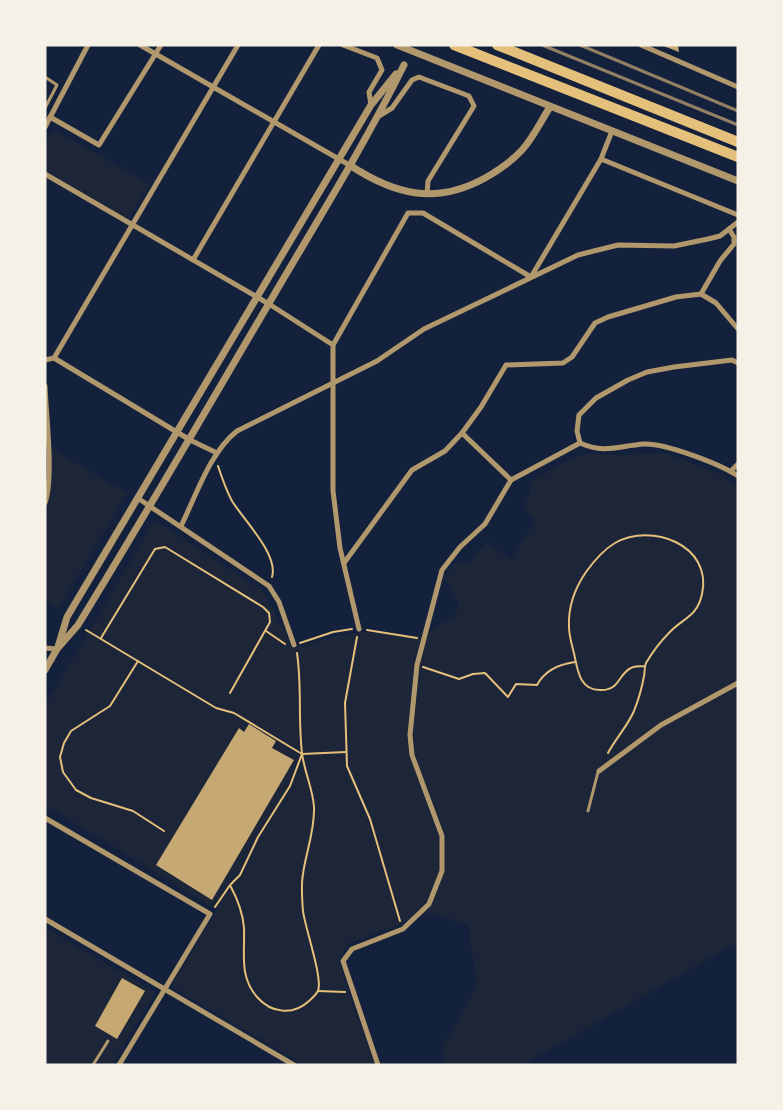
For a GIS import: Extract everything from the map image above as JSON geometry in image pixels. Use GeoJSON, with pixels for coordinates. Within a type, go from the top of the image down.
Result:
{"type":"FeatureCollection","features":[{"type":"Feature","properties":{"kind":"highway"},"geometry":{"type":"LineString","coordinates":[[454,45],[738,157]]}},
{"type":"Feature","properties":{"kind":"highway"},"geometry":{"type":"LineString","coordinates":[[497,45],[738,142]]}},
{"type":"Feature","properties":{"kind":"street"},"geometry":{"type":"LineString","coordinates":[[45,127],[88,45]]}},
{"type":"Feature","properties":{"kind":"street"},"geometry":{"type":"LineString","coordinates":[[140,45],[338,158],[372,180],[396,189],[427,194],[456,192],[501,169],[522,150],[550,107]]}},
{"type":"Feature","properties":{"kind":"street"},"geometry":{"type":"LineString","coordinates":[[50,117],[99,145],[161,45]]}},
{"type":"Feature","properties":{"kind":"street"},"geometry":{"type":"LineString","coordinates":[[54,358],[238,45]]}},
{"type":"Feature","properties":{"kind":"street"},"geometry":{"type":"LineString","coordinates":[[193,260],[319,45]]}},
{"type":"Feature","properties":{"kind":"street"},"geometry":{"type":"LineString","coordinates":[[342,45],[376,58],[382,70],[369,92],[370,105]]}},
{"type":"Feature","properties":{"kind":"street"},"geometry":{"type":"LineString","coordinates":[[397,45],[738,181]]}},
{"type":"Feature","properties":{"kind":"street"},"geometry":{"type":"LineString","coordinates":[[641,45],[738,87]]}},
{"type":"Feature","properties":{"kind":"street"},"geometry":{"type":"LineString","coordinates":[[45,670],[57,649],[78,625],[190,440],[351,166],[404,65],[370,105],[338,158],[139,499],[67,617],[57,649]]}},
{"type":"Feature","properties":{"kind":"street"},"geometry":{"type":"LineString","coordinates":[[379,116],[392,108],[412,80],[419,77],[469,96],[474,105],[428,182],[427,194]]}},
{"type":"Feature","properties":{"kind":"street"},"geometry":{"type":"LineString","coordinates":[[531,276],[601,159],[612,131]]}},
{"type":"Feature","properties":{"kind":"street"},"geometry":{"type":"LineString","coordinates":[[601,159],[738,215]]}},
{"type":"Feature","properties":{"kind":"street"},"geometry":{"type":"LineString","coordinates":[[45,174],[268,304],[333,345]]}},
{"type":"Feature","properties":{"kind":"street"},"geometry":{"type":"LineString","coordinates":[[358,629],[339,548],[333,490],[333,345],[408,213],[423,213],[531,276]]}},
{"type":"Feature","properties":{"kind":"street"},"geometry":{"type":"LineString","coordinates":[[181,526],[216,455],[228,438],[237,431],[376,361],[424,329],[578,255],[618,244],[674,246],[720,236],[738,222]]}},
{"type":"Feature","properties":{"kind":"street"},"geometry":{"type":"LineString","coordinates":[[701,294],[720,261],[734,244],[736,237],[729,229]]}},
{"type":"Feature","properties":{"kind":"street"},"geometry":{"type":"LineString","coordinates":[[344,563],[412,470],[445,451],[462,433],[481,407],[506,364],[563,363],[572,357],[596,323],[608,316],[676,297],[701,294],[716,303],[738,329]]}},
{"type":"Feature","properties":{"kind":"street"},"geometry":{"type":"LineString","coordinates":[[730,320],[738,316]]}},
{"type":"Feature","properties":{"kind":"street"},"geometry":{"type":"LineString","coordinates":[[45,360],[54,358],[216,455]]}},
{"type":"Feature","properties":{"kind":"street"},"geometry":{"type":"LineString","coordinates":[[580,443],[577,430],[579,415],[596,398],[628,380],[647,372],[674,367],[732,360],[738,363]]}},
{"type":"Feature","properties":{"kind":"street"},"geometry":{"type":"LineString","coordinates":[[45,386],[48,459],[48,496],[45,503]]}},
{"type":"Feature","properties":{"kind":"street"},"geometry":{"type":"LineString","coordinates":[[462,433],[511,480]]}},
{"type":"Feature","properties":{"kind":"street"},"geometry":{"type":"LineString","coordinates":[[580,443],[594,450],[613,450],[647,444],[688,453],[738,476]]}},
{"type":"Feature","properties":{"kind":"street"},"geometry":{"type":"LineString","coordinates":[[378,1065],[344,961],[352,949],[403,929],[429,904],[442,871],[442,836],[412,755],[410,735],[417,665],[442,570],[460,547],[485,524],[511,480],[580,443]]}},
{"type":"Feature","properties":{"kind":"street"},"geometry":{"type":"LineString","coordinates":[[731,471],[738,464]]}},
{"type":"Feature","properties":{"kind":"street"},"geometry":{"type":"LineString","coordinates":[[139,499],[269,586],[279,602],[294,645]]}},
{"type":"Feature","properties":{"kind":"street"},"geometry":{"type":"LineString","coordinates":[[45,648],[57,649]]}},
{"type":"Feature","properties":{"kind":"street"},"geometry":{"type":"LineString","coordinates":[[599,771],[661,724],[738,683]]}},
{"type":"Feature","properties":{"kind":"street"},"geometry":{"type":"LineString","coordinates":[[45,818],[210,914],[119,1065]]}},
{"type":"Feature","properties":{"kind":"street"},"geometry":{"type":"LineString","coordinates":[[45,919],[294,1065]]}},
{"type":"Feature","properties":{"kind":"lane"},"geometry":{"type":"LineString","coordinates":[[45,77],[57,85],[45,108]]}},
{"type":"Feature","properties":{"kind":"lane"},"geometry":{"type":"LineString","coordinates":[[588,811],[599,771]]}},
{"type":"Feature","properties":{"kind":"lane"},"geometry":{"type":"LineString","coordinates":[[102,1065],[94,1063],[108,1041]]}},
{"type":"Feature","properties":{"kind":"path"},"geometry":{"type":"LineString","coordinates":[[216,455],[232,501],[255,531],[269,558],[273,573],[269,586]]}},
{"type":"Feature","properties":{"kind":"path"},"geometry":{"type":"LineString","coordinates":[[599,771],[610,748],[627,726],[635,709],[645,676],[645,666],[668,634],[693,615],[700,604],[704,588],[702,574],[690,551],[680,543],[654,536],[639,536],[615,543],[594,562],[579,582],[571,605],[569,628],[579,679],[596,691],[612,688],[631,668],[645,666]]}},
{"type":"Feature","properties":{"kind":"path"},"geometry":{"type":"LineString","coordinates":[[101,638],[155,549],[165,547],[263,607],[269,613],[270,622],[266,631],[230,693]]}},
{"type":"Feature","properties":{"kind":"path"},"geometry":{"type":"LineString","coordinates":[[78,625],[216,708],[234,713],[302,754],[346,752]]}},
{"type":"Feature","properties":{"kind":"path"},"geometry":{"type":"LineString","coordinates":[[266,631],[283,644],[294,645],[333,632],[358,629],[423,639]]}},
{"type":"Feature","properties":{"kind":"path"},"geometry":{"type":"LineString","coordinates":[[358,629],[345,703],[347,766],[370,819],[403,929]]}},
{"type":"Feature","properties":{"kind":"path"},"geometry":{"type":"LineString","coordinates":[[294,645],[298,655],[302,754],[314,807],[311,840],[303,875],[303,908],[318,991]]}},
{"type":"Feature","properties":{"kind":"path"},"geometry":{"type":"LineString","coordinates":[[138,661],[110,706],[71,731],[60,757],[63,772],[76,790],[91,798],[133,811],[164,831]]}},
{"type":"Feature","properties":{"kind":"path"},"geometry":{"type":"LineString","coordinates":[[417,665],[459,680],[473,674],[485,673],[508,697],[516,684],[537,685],[557,665],[575,662]]}},
{"type":"Feature","properties":{"kind":"path"},"geometry":{"type":"LineString","coordinates":[[210,914],[230,885],[240,875],[258,837],[290,786],[302,754]]}},
{"type":"Feature","properties":{"kind":"path"},"geometry":{"type":"LineString","coordinates":[[230,885],[242,914],[244,926],[245,978],[259,999],[274,1010],[289,1011],[297,1010],[305,1005],[318,991],[354,992]]}},
{"type":"Feature","properties":{"kind":"shaded area"},"geometry":{"type":"Polygon","coordinates":[[[55,130],[149,184],[128,220],[45,170],[46,143],[55,130]]]}},
{"type":"Feature","properties":{"kind":"shaded area"},"geometry":{"type":"Polygon","coordinates":[[[45,445],[127,493],[59,608],[45,600],[45,445]]]}},
{"type":"Feature","properties":{"kind":"shaded area"},"geometry":{"type":"Polygon","coordinates":[[[589,453],[621,455],[665,453],[720,474],[738,487],[738,942],[523,1065],[446,1065],[442,1048],[477,986],[468,926],[431,912],[348,944],[338,962],[374,1064],[304,1065],[175,989],[173,983],[217,910],[45,805],[45,705],[155,520],[263,591],[293,648],[335,636],[361,632],[424,636],[455,615],[459,603],[444,578],[454,564],[470,562],[486,542],[511,559],[536,520],[524,509],[533,480],[572,458],[589,453]]]}},
{"type":"Feature","properties":{"kind":"shaded area"},"geometry":{"type":"Polygon","coordinates":[[[45,928],[155,992],[112,1065],[45,1065],[45,928]]]}},
{"type":"Feature","properties":{"kind":"building"},"geometry":{"type":"Polygon","coordinates":[[[661,45],[678,45],[679,52],[661,45]]]}},
{"type":"Feature","properties":{"kind":"building"},"geometry":{"type":"Polygon","coordinates":[[[249,724],[276,741],[272,748],[294,760],[212,900],[156,865],[239,728],[244,732],[249,724]]]}},
{"type":"Feature","properties":{"kind":"building"},"geometry":{"type":"Polygon","coordinates":[[[122,978],[145,991],[117,1039],[95,1026],[122,978]]]}},
{"type":"Feature","properties":{"kind":"railway"},"geometry":{"type":"LineString","coordinates":[[542,45],[738,125]]}},
{"type":"Feature","properties":{"kind":"railway"},"geometry":{"type":"LineString","coordinates":[[580,45],[738,111]]}}]}
